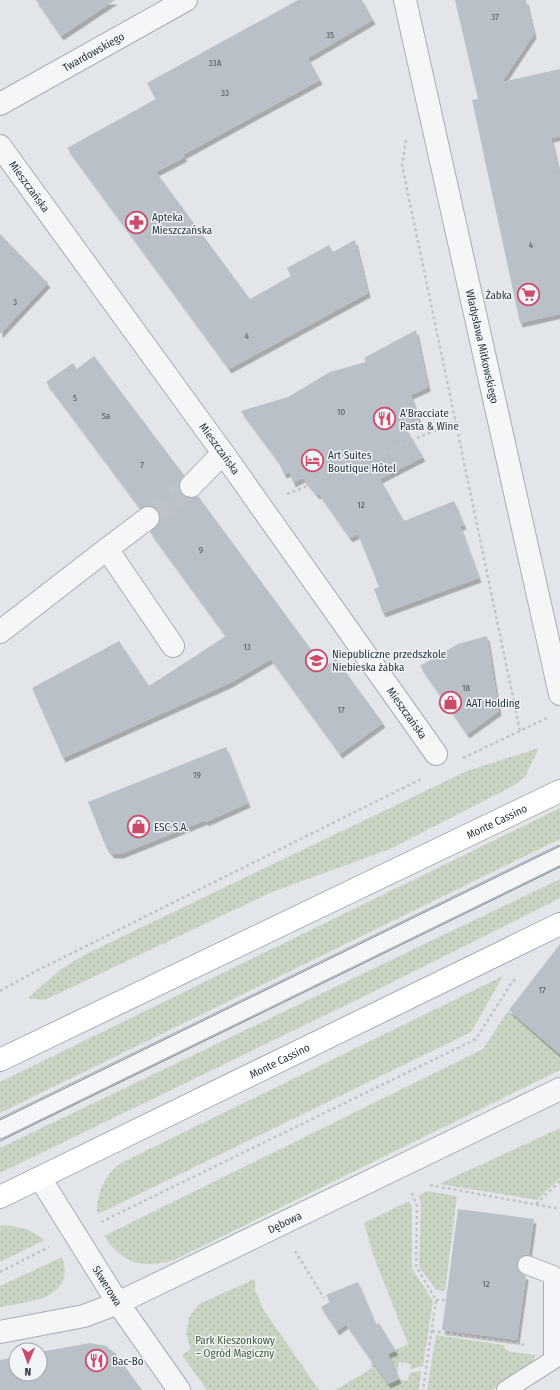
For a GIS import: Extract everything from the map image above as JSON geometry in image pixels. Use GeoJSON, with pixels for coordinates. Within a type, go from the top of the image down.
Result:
{"type":"FeatureCollection","features":[{"type":"Feature","properties":{"kind":"main road","name":"Monte Cassino"},"geometry":{"type":"LineString","coordinates":[[0,1060],[560,791]]}},
{"type":"Feature","properties":{"kind":"main road","name":"Monte Cassino"},"geometry":{"type":"LineString","coordinates":[[0,1197],[560,924]]}},
{"type":"Feature","properties":{"kind":"street","name":"Twardowskiego"},"geometry":{"type":"LineString","coordinates":[[0,104],[186,0]]}},
{"type":"Feature","properties":{"kind":"street","name":"Władysława Mitkowskiego"},"geometry":{"type":"LineString","coordinates":[[405,0],[560,694]]}},
{"type":"Feature","properties":{"kind":"street","name":"Mieszczańska"},"geometry":{"type":"LineString","coordinates":[[0,146],[223,453],[436,754]]}},
{"type":"Feature","properties":{"kind":"street"},"geometry":{"type":"LineString","coordinates":[[191,486],[223,453]]}},
{"type":"Feature","properties":{"kind":"street"},"geometry":{"type":"LineString","coordinates":[[0,632],[148,518]]}},
{"type":"Feature","properties":{"kind":"street"},"geometry":{"type":"LineString","coordinates":[[107,549],[173,646]]}},
{"type":"Feature","properties":{"kind":"street","name":"Dębowa"},"geometry":{"type":"LineString","coordinates":[[0,1332],[84,1316],[118,1303],[560,1089]]}},
{"type":"Feature","properties":{"kind":"street","name":"Skwerowa"},"geometry":{"type":"LineString","coordinates":[[40,1178],[118,1303],[179,1390]]}},
{"type":"Feature","properties":{"kind":"lane"},"geometry":{"type":"LineString","coordinates":[[0,1129],[560,855]]}},
{"type":"Feature","properties":{"kind":"lane"},"geometry":{"type":"LineString","coordinates":[[506,1390],[553,1360],[553,1274],[527,1265]]}},
{"type":"Feature","properties":{"kind":"path"},"geometry":{"type":"LineString","coordinates":[[407,134],[402,165],[520,731]]}},
{"type":"Feature","properties":{"kind":"path"},"geometry":{"type":"LineString","coordinates":[[384,453],[456,422]]}},
{"type":"Feature","properties":{"kind":"path"},"geometry":{"type":"LineString","coordinates":[[285,495],[314,483]]}},
{"type":"Feature","properties":{"kind":"path"},"geometry":{"type":"LineString","coordinates":[[458,761],[553,715]]}},
{"type":"Feature","properties":{"kind":"path"},"geometry":{"type":"LineString","coordinates":[[0,991],[40,969],[430,775]]}},
{"type":"Feature","properties":{"kind":"path"},"geometry":{"type":"LineString","coordinates":[[98,1224],[476,1039],[512,982],[523,973]]}},
{"type":"Feature","properties":{"kind":"path"},"geometry":{"type":"LineString","coordinates":[[536,1204],[560,1181]]}},
{"type":"Feature","properties":{"kind":"path"},"geometry":{"type":"LineString","coordinates":[[428,1184],[560,1209]]}},
{"type":"Feature","properties":{"kind":"path"},"geometry":{"type":"LineString","coordinates":[[412,1193],[417,1206],[416,1266],[436,1300],[423,1390]]}},
{"type":"Feature","properties":{"kind":"path"},"geometry":{"type":"LineString","coordinates":[[0,1272],[54,1245]]}},
{"type":"Feature","properties":{"kind":"path"},"geometry":{"type":"LineString","coordinates":[[295,1251],[324,1298]]}},
{"type":"Feature","properties":{"kind":"path"},"geometry":{"type":"LineString","coordinates":[[436,1300],[446,1300]]}},
{"type":"Feature","properties":{"kind":"path"},"geometry":{"type":"LineString","coordinates":[[432,1331],[526,1346]]}},
{"type":"Feature","properties":{"kind":"green space"},"geometry":{"type":"Polygon","coordinates":[[[539,748],[525,777],[513,786],[390,849],[272,892],[49,998],[42,1000],[28,998],[61,969],[84,955],[467,771],[539,748]]]}},
{"type":"Feature","properties":{"kind":"green space"},"geometry":{"type":"Polygon","coordinates":[[[560,808],[560,839],[0,1113],[0,1082],[560,808]]]}},
{"type":"Feature","properties":{"kind":"green space"},"geometry":{"type":"Polygon","coordinates":[[[560,879],[560,898],[375,991],[0,1173],[0,1148],[560,879]]]}},
{"type":"Feature","properties":{"kind":"green space"},"geometry":{"type":"Polygon","coordinates":[[[503,976],[471,1032],[98,1214],[97,1204],[104,1183],[112,1171],[123,1162],[503,976]]]}},
{"type":"Feature","properties":{"kind":"green space"},"geometry":{"type":"Polygon","coordinates":[[[508,1011],[550,1045],[560,1033],[560,1070],[174,1260],[153,1264],[134,1262],[118,1253],[104,1236],[483,1049],[508,1011]]]}},
{"type":"Feature","properties":{"kind":"green space"},"geometry":{"type":"Polygon","coordinates":[[[560,1128],[560,1178],[537,1200],[439,1184],[560,1128]]]}},
{"type":"Feature","properties":{"kind":"green space"},"geometry":{"type":"Polygon","coordinates":[[[427,1191],[457,1196],[445,1291],[436,1290],[419,1266],[421,1202],[418,1196],[427,1191]]]}},
{"type":"Feature","properties":{"kind":"green space"},"geometry":{"type":"Polygon","coordinates":[[[409,1201],[412,1207],[412,1268],[433,1301],[423,1366],[410,1369],[411,1364],[399,1362],[396,1378],[407,1381],[410,1373],[421,1371],[419,1390],[335,1390],[371,1369],[372,1361],[408,1344],[374,1257],[364,1223],[409,1201]]]}},
{"type":"Feature","properties":{"kind":"green space"},"geometry":{"type":"Polygon","coordinates":[[[6,1225],[27,1229],[45,1240],[0,1262],[0,1226],[6,1225]]]}},
{"type":"Feature","properties":{"kind":"green space"},"geometry":{"type":"Polygon","coordinates":[[[62,1257],[65,1271],[63,1282],[56,1290],[47,1296],[36,1300],[0,1307],[0,1286],[62,1257]]]}},
{"type":"Feature","properties":{"kind":"green space","name":"Park Kieszonkowy – Ogród Magiczny"},"geometry":{"type":"Polygon","coordinates":[[[255,1279],[255,1289],[263,1309],[319,1390],[207,1390],[182,1355],[191,1349],[186,1335],[189,1317],[199,1304],[255,1279]]]}},
{"type":"Feature","properties":{"kind":"green space"},"geometry":{"type":"Polygon","coordinates":[[[436,1335],[504,1345],[505,1349],[511,1352],[536,1355],[528,1368],[492,1390],[427,1390],[436,1335]]]}},
{"type":"Feature","properties":{"kind":"building"},"geometry":{"type":"Polygon","coordinates":[[[36,0],[115,0],[61,36],[36,0]]]}},
{"type":"Feature","properties":{"kind":"building"},"geometry":{"type":"Polygon","coordinates":[[[298,0],[362,0],[373,20],[308,58],[320,80],[183,155],[185,157],[156,172],[250,299],[291,276],[287,268],[329,245],[333,252],[355,240],[368,293],[229,369],[67,148],[156,99],[147,83],[298,0]]]}},
{"type":"Feature","properties":{"kind":"building"},"geometry":{"type":"Polygon","coordinates":[[[455,0],[526,0],[534,34],[502,82],[560,69],[560,136],[551,138],[560,177],[560,314],[520,323],[472,100],[478,99],[455,0]]]}},
{"type":"Feature","properties":{"kind":"building"},"geometry":{"type":"Polygon","coordinates":[[[0,234],[48,283],[0,334],[0,234]]]}},
{"type":"Feature","properties":{"kind":"building"},"geometry":{"type":"Polygon","coordinates":[[[416,330],[428,387],[411,395],[419,420],[405,427],[423,457],[380,479],[404,521],[454,501],[464,525],[460,526],[479,578],[383,613],[374,589],[379,587],[358,534],[350,538],[319,494],[317,495],[303,478],[293,483],[290,472],[284,474],[278,461],[241,411],[288,397],[330,372],[366,362],[364,358],[416,330]]]}},
{"type":"Feature","properties":{"kind":"building"},"geometry":{"type":"Polygon","coordinates":[[[94,356],[184,475],[179,483],[179,490],[182,495],[188,498],[198,496],[324,667],[336,659],[383,723],[340,754],[271,659],[230,683],[63,758],[32,688],[119,641],[149,686],[226,636],[150,532],[160,522],[158,511],[153,507],[147,506],[140,508],[46,382],[73,363],[77,369],[94,356]]]}},
{"type":"Feature","properties":{"kind":"building"},"geometry":{"type":"Polygon","coordinates":[[[487,636],[499,711],[467,734],[420,666],[458,644],[487,636]]]}},
{"type":"Feature","properties":{"kind":"building"},"geometry":{"type":"Polygon","coordinates":[[[226,747],[248,803],[206,822],[206,820],[121,854],[112,854],[106,847],[88,802],[226,747]]]}},
{"type":"Feature","properties":{"kind":"building"},"geometry":{"type":"Polygon","coordinates":[[[560,944],[560,1055],[509,1010],[560,944]]]}},
{"type":"Feature","properties":{"kind":"building"},"geometry":{"type":"Polygon","coordinates":[[[458,1209],[534,1219],[529,1255],[521,1257],[517,1262],[519,1271],[526,1276],[517,1340],[442,1330],[458,1209]]]}},
{"type":"Feature","properties":{"kind":"building"},"geometry":{"type":"Polygon","coordinates":[[[358,1282],[376,1325],[379,1323],[396,1351],[388,1354],[399,1379],[388,1384],[346,1324],[337,1331],[321,1307],[330,1302],[326,1295],[358,1282]]]}},
{"type":"Feature","properties":{"kind":"building"},"geometry":{"type":"Polygon","coordinates":[[[90,1343],[106,1346],[115,1353],[142,1390],[0,1390],[0,1360],[8,1358],[8,1382],[48,1382],[48,1351],[90,1343]]]}},
{"type":"Feature","properties":{"kind":"tunnel"},"geometry":{"type":"LineString","coordinates":[[148,518],[191,486]]}},
{"type":"Feature","properties":{"kind":"tram line"},"geometry":{"type":"LineString","coordinates":[[0,1120],[560,846]]}},
{"type":"Feature","properties":{"kind":"tram line"},"geometry":{"type":"LineString","coordinates":[[0,1141],[560,867]]}},
{"type":"Feature","properties":{"kind":"place","name":"Apteka Mieszczańska"},"geometry":{"type":"Point","coordinates":[137,223]}},
{"type":"Feature","properties":{"kind":"place","name":"Żabka"},"geometry":{"type":"Point","coordinates":[528,295]}},
{"type":"Feature","properties":{"kind":"place","name":"A'Bracciate Pasta & Wine"},"geometry":{"type":"Point","coordinates":[385,419]}},
{"type":"Feature","properties":{"kind":"place","name":"Art Suites Boutique Hôtel"},"geometry":{"type":"Point","coordinates":[313,461]}},
{"type":"Feature","properties":{"kind":"place","name":"Niepubliczne przedszkole Niebieska żabka"},"geometry":{"type":"Point","coordinates":[316,660]}},
{"type":"Feature","properties":{"kind":"place","name":"AAT Holding"},"geometry":{"type":"Point","coordinates":[451,703]}},
{"type":"Feature","properties":{"kind":"place","name":"ESC S.A."},"geometry":{"type":"Point","coordinates":[138,827]}},
{"type":"Feature","properties":{"kind":"place","name":"Bac-Bo"},"geometry":{"type":"Point","coordinates":[96,1361]}}]}
